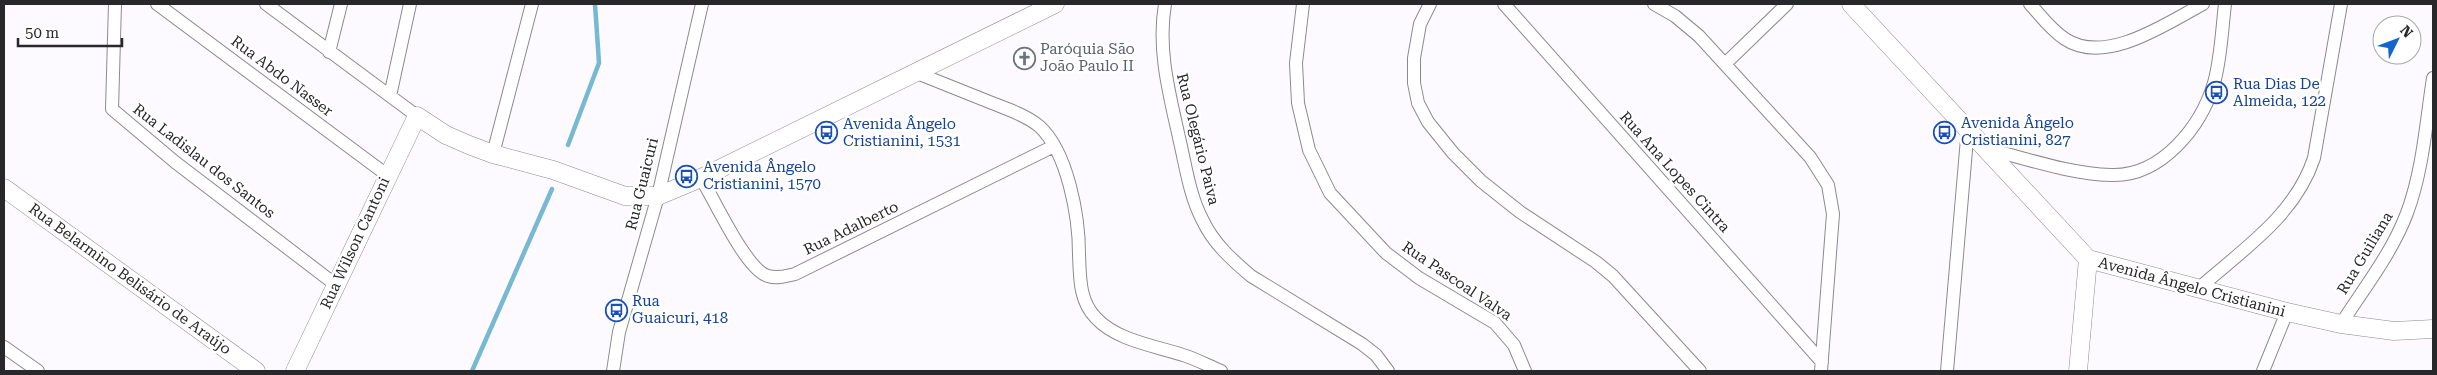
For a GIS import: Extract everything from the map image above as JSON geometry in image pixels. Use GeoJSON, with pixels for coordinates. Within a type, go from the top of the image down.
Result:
{"type":"FeatureCollection","features":[{"type":"Feature","properties":{"kind":"street","name":"Rua Ladislau dos Santos"},"geometry":{"type":"LineString","coordinates":[[115,4],[112,109],[175,162],[336,285]]}},
{"type":"Feature","properties":{"kind":"street","name":"Rua Abdo Nasser"},"geometry":{"type":"LineString","coordinates":[[157,4],[387,174]]}},
{"type":"Feature","properties":{"kind":"street"},"geometry":{"type":"LineString","coordinates":[[266,4],[329,52],[446,135],[493,154],[553,170],[625,196],[658,196],[701,178],[1055,4]]}},
{"type":"Feature","properties":{"kind":"street"},"geometry":{"type":"LineString","coordinates":[[329,52],[341,4]]}},
{"type":"Feature","properties":{"kind":"street"},"geometry":{"type":"LineString","coordinates":[[390,96],[410,4]]}},
{"type":"Feature","properties":{"kind":"street"},"geometry":{"type":"LineString","coordinates":[[493,154],[532,4]]}},
{"type":"Feature","properties":{"kind":"street","name":"Rua Guaicuri"},"geometry":{"type":"LineString","coordinates":[[613,371],[622,324],[658,196],[702,4]]}},
{"type":"Feature","properties":{"kind":"street","name":"Rua Olegário Paiva"},"geometry":{"type":"LineString","coordinates":[[1165,4],[1161,37],[1163,61],[1192,192],[1202,219],[1219,246],[1251,276],[1362,344],[1376,355],[1388,371]]}},
{"type":"Feature","properties":{"kind":"street","name":"Rua Pascoal Valva"},"geometry":{"type":"LineString","coordinates":[[1303,4],[1296,63],[1298,103],[1308,150],[1330,193],[1386,253],[1419,278],[1495,323],[1514,345],[1525,371]]}},
{"type":"Feature","properties":{"kind":"street"},"geometry":{"type":"LineString","coordinates":[[1430,4],[1420,24],[1414,58],[1414,83],[1418,103],[1428,122],[1453,154],[1481,182],[1520,212],[1596,262],[1613,276],[1700,371]]}},
{"type":"Feature","properties":{"kind":"street","name":"Rua Ana Lopes Cintra"},"geometry":{"type":"LineString","coordinates":[[1504,4],[1821,366]]}},
{"type":"Feature","properties":{"kind":"street"},"geometry":{"type":"LineString","coordinates":[[1654,4],[1675,16],[1698,36],[1725,64],[1810,156],[1828,185],[1832,214],[1821,366]]}},
{"type":"Feature","properties":{"kind":"street"},"geometry":{"type":"LineString","coordinates":[[1725,64],[1787,4]]}},
{"type":"Feature","properties":{"kind":"street","name":"Avenida Ângelo Cristianini"},"geometry":{"type":"LineString","coordinates":[[1851,4],[1968,127],[2088,259],[2287,312],[2341,324],[2394,331],[2433,329]]}},
{"type":"Feature","properties":{"kind":"street"},"geometry":{"type":"LineString","coordinates":[[2030,4],[2066,40],[2086,47],[2112,46],[2133,40],[2203,4]]}},
{"type":"Feature","properties":{"kind":"street"},"geometry":{"type":"LineString","coordinates":[[1988,149],[2082,172],[2113,175],[2149,167],[2172,151],[2190,132],[2208,101],[2215,81],[2225,4]]}},
{"type":"Feature","properties":{"kind":"street"},"geometry":{"type":"LineString","coordinates":[[2198,289],[2275,222],[2294,200],[2308,178],[2314,158],[2341,4]]}},
{"type":"Feature","properties":{"kind":"street"},"geometry":{"type":"LineString","coordinates":[[918,73],[1029,119],[1046,133],[1054,146],[1074,204],[1079,230],[1080,276],[1083,300],[1087,308],[1110,329],[1189,357],[1221,371]]}},
{"type":"Feature","properties":{"kind":"street","name":"Rua Guiliana"},"geometry":{"type":"LineString","coordinates":[[2341,324],[2389,250],[2407,214],[2418,176],[2433,78]]}},
{"type":"Feature","properties":{"kind":"street","name":"Rua Wilson Cantoni"},"geometry":{"type":"LineString","coordinates":[[296,371],[387,174],[417,116]]}},
{"type":"Feature","properties":{"kind":"street"},"geometry":{"type":"LineString","coordinates":[[1947,371],[1968,127]]}},
{"type":"Feature","properties":{"kind":"street","name":"Rua Adalberto"},"geometry":{"type":"LineString","coordinates":[[701,178],[752,265],[768,276],[781,278],[795,274],[1054,146]]}},
{"type":"Feature","properties":{"kind":"street","name":"Rua Belarmino Belisário de Araújo"},"geometry":{"type":"LineString","coordinates":[[4,188],[256,371]]}},
{"type":"Feature","properties":{"kind":"street"},"geometry":{"type":"LineString","coordinates":[[2078,371],[2088,259]]}},
{"type":"Feature","properties":{"kind":"street"},"geometry":{"type":"LineString","coordinates":[[2263,371],[2287,312]]}},
{"type":"Feature","properties":{"kind":"street"},"geometry":{"type":"LineString","coordinates":[[4,347],[38,371]]}},
{"type":"Feature","properties":{"kind":"waterway"},"geometry":{"type":"LineString","coordinates":[[568,145],[599,63],[595,4]]}},
{"type":"Feature","properties":{"kind":"waterway"},"geometry":{"type":"LineString","coordinates":[[472,371],[552,189]]}},
{"type":"Feature","properties":{"kind":"place","name":"Paróquia São João Paulo II"},"geometry":{"type":"Point","coordinates":[1024,58]}},
{"type":"Feature","properties":{"kind":"place","name":"Rua Dias De Almeida, 122"},"geometry":{"type":"Point","coordinates":[2217,93]}},
{"type":"Feature","properties":{"kind":"place","name":"Avenida Ângelo Cristianini, 827"},"geometry":{"type":"Point","coordinates":[1945,132]}},
{"type":"Feature","properties":{"kind":"place","name":"Avenida Ângelo Cristianini, 1531"},"geometry":{"type":"Point","coordinates":[827,133]}},
{"type":"Feature","properties":{"kind":"place","name":"Avenida Ângelo Cristianini, 1570"},"geometry":{"type":"Point","coordinates":[687,176]}},
{"type":"Feature","properties":{"kind":"place","name":"Rua Guaicuri, 418"},"geometry":{"type":"Point","coordinates":[616,310]}}]}
